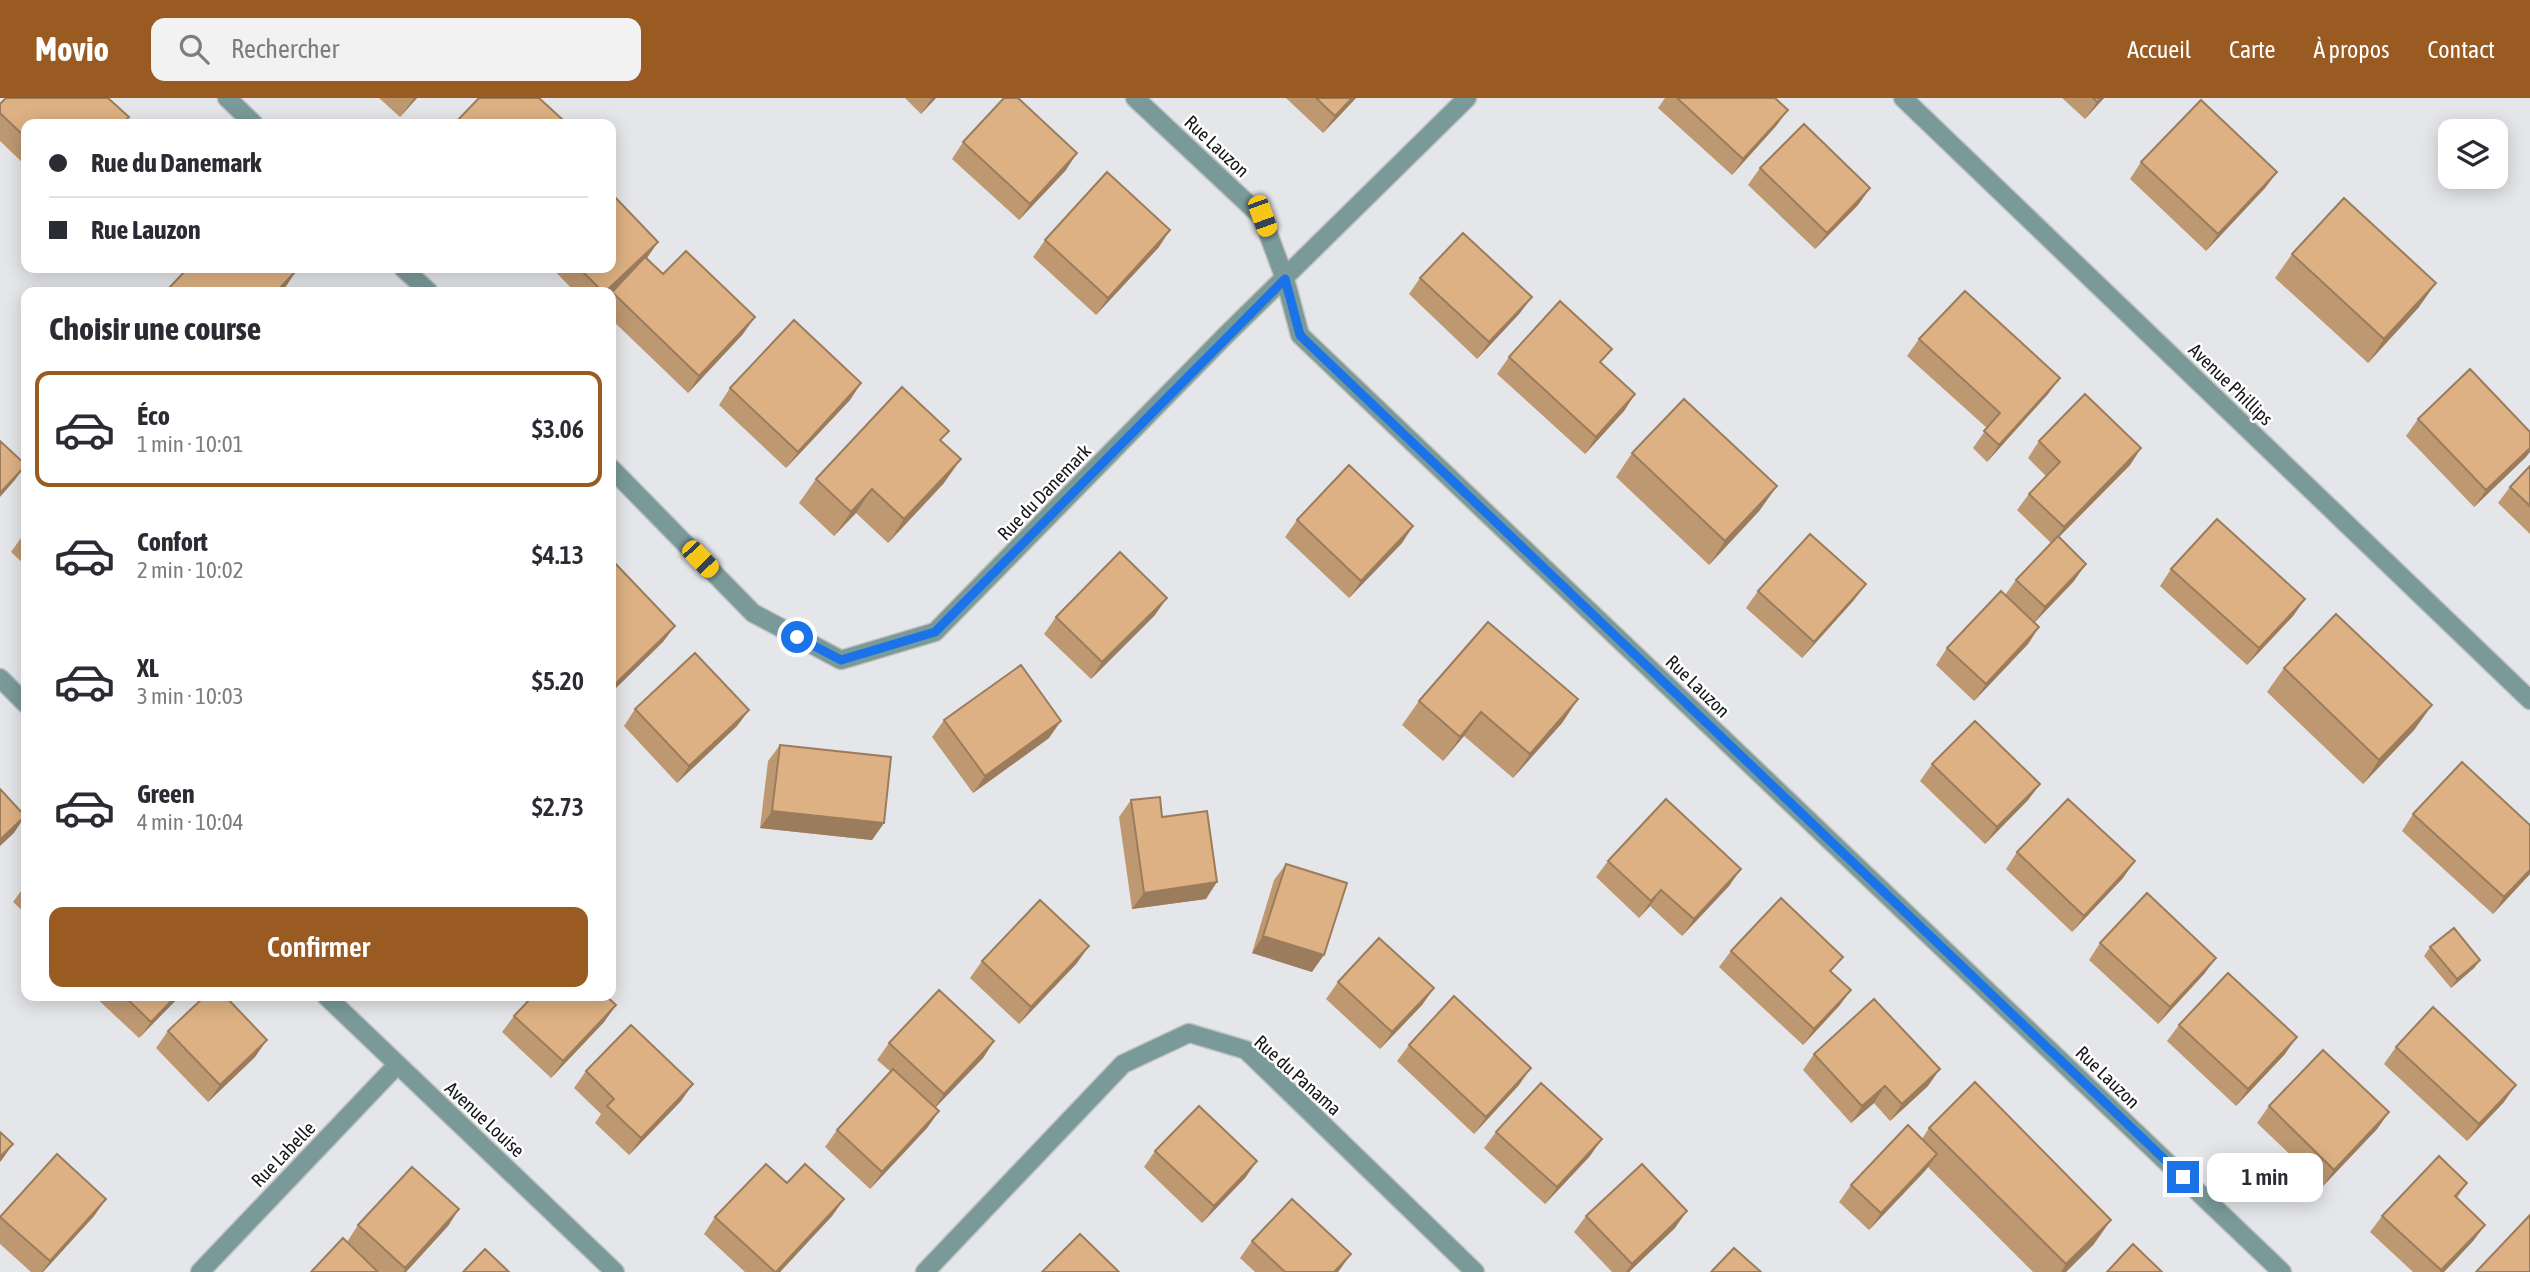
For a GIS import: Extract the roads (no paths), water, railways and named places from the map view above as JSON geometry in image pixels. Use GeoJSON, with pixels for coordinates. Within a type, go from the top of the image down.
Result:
{"type":"FeatureCollection","features":[{"type":"Feature","properties":{"kind":"street"},"geometry":{"type":"LineString","coordinates":[[227,98],[249,119]]}},
{"type":"Feature","properties":{"kind":"street","name":"Rue Lauzon"},"geometry":{"type":"LineString","coordinates":[[1135,98],[1262,216],[1285,279],[1300,335],[2282,1272]]}},
{"type":"Feature","properties":{"kind":"street","name":"Rue du Danemark"},"geometry":{"type":"LineString","coordinates":[[616,473],[753,613],[841,660],[935,632],[1468,98]]}},
{"type":"Feature","properties":{"kind":"street","name":"Avenue Phillips"},"geometry":{"type":"LineString","coordinates":[[1903,98],[2530,701]]}},
{"type":"Feature","properties":{"kind":"street"},"geometry":{"type":"LineString","coordinates":[[408,273],[424,287]]}},
{"type":"Feature","properties":{"kind":"street"},"geometry":{"type":"LineString","coordinates":[[0,678],[21,699]]}},
{"type":"Feature","properties":{"kind":"street","name":"Avenue Louise"},"geometry":{"type":"LineString","coordinates":[[331,1001],[615,1272]]}},
{"type":"Feature","properties":{"kind":"street","name":"Rue du Panama"},"geometry":{"type":"LineString","coordinates":[[925,1272],[1123,1064],[1189,1033],[1246,1050],[1475,1272]]}},
{"type":"Feature","properties":{"kind":"street","name":"Rue Labelle"},"geometry":{"type":"LineString","coordinates":[[200,1272],[397,1065]]}}]}
